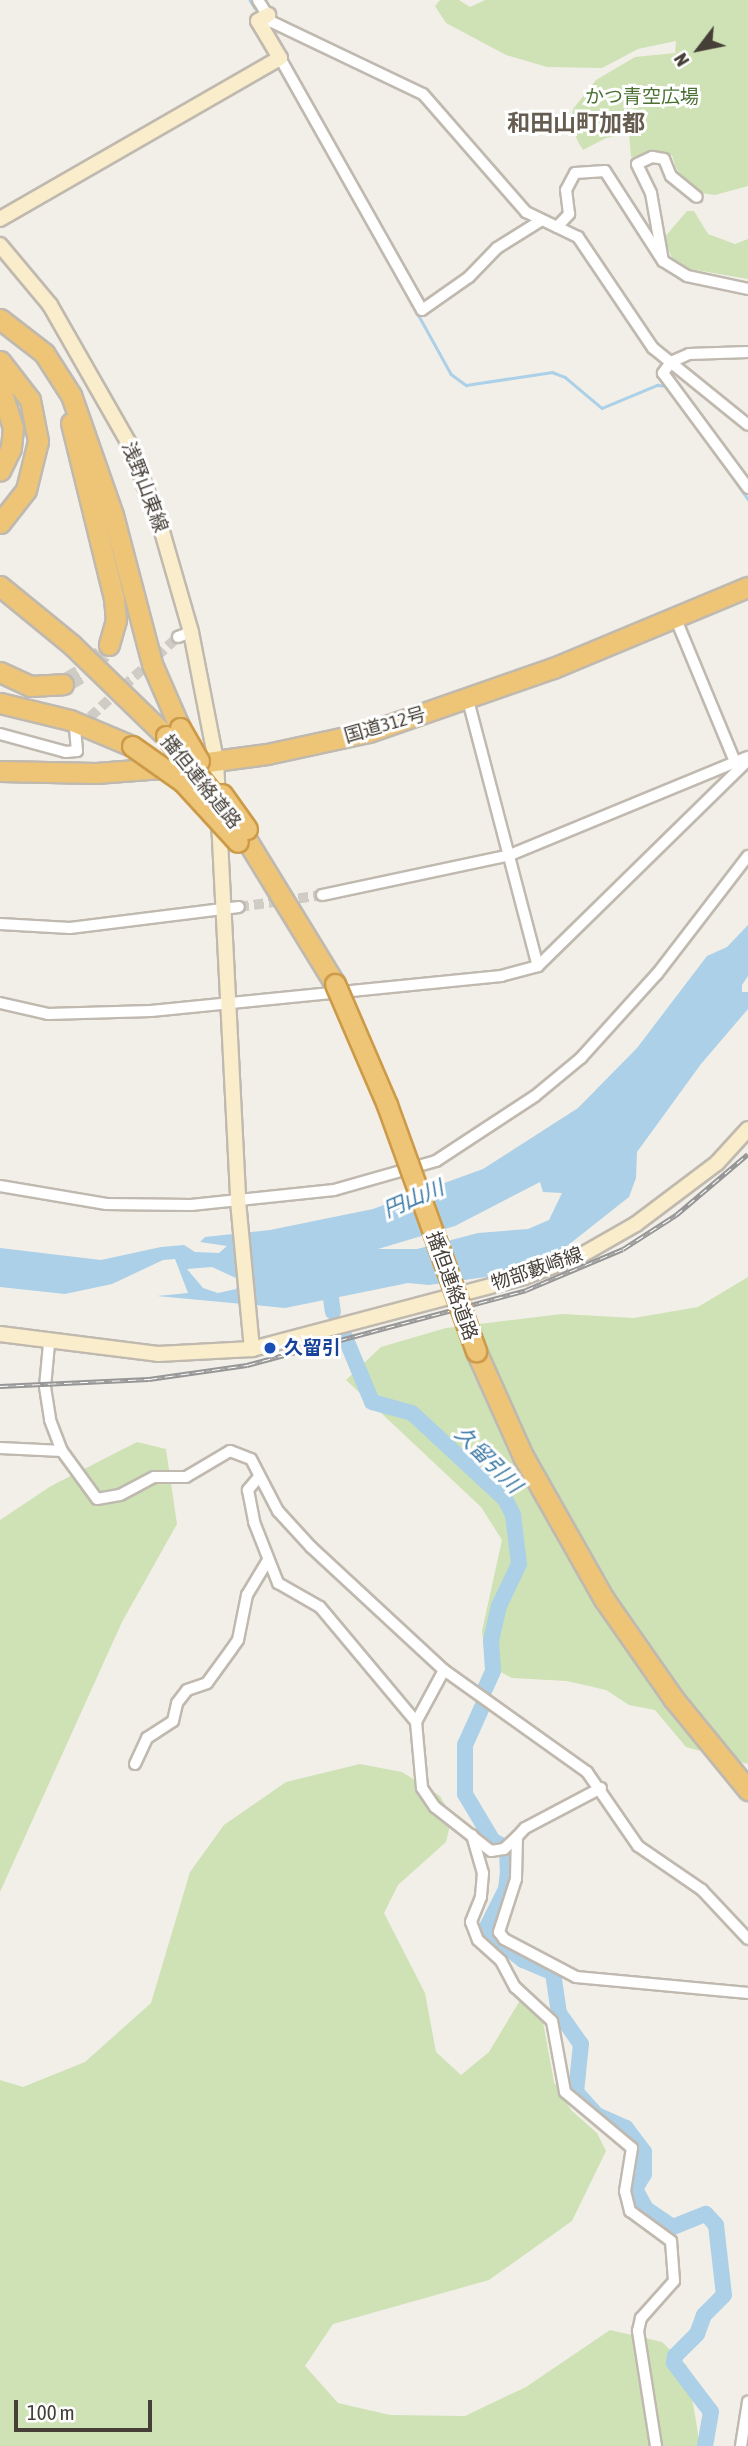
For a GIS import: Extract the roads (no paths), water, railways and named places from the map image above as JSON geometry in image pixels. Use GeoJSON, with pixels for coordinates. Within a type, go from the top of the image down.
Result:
{"type":"FeatureCollection","features":[{"type":"Feature","properties":{"kind":"highway"},"geometry":{"type":"LineString","coordinates":[[0,318],[35,343],[59,373],[85,431],[173,732]]}},
{"type":"Feature","properties":{"kind":"highway"},"geometry":{"type":"LineString","coordinates":[[35,343],[64,395],[111,584],[116,620],[109,645]]}},
{"type":"Feature","properties":{"kind":"highway"},"geometry":{"type":"LineString","coordinates":[[0,361],[30,400],[38,441],[26,490],[0,523]]}},
{"type":"Feature","properties":{"kind":"highway"},"geometry":{"type":"LineString","coordinates":[[0,386],[13,428],[11,448],[0,471]]}},
{"type":"Feature","properties":{"kind":"highway","name":"播但連絡道路"},"geometry":{"type":"LineString","coordinates":[[0,586],[173,732],[314,945],[335,984],[383,1095],[476,1351],[529,1467],[604,1599],[673,1698],[748,1790]]}},
{"type":"Feature","properties":{"kind":"highway","name":"国道312号"},"geometry":{"type":"LineString","coordinates":[[0,771],[96,773],[216,761],[369,733],[468,700],[748,587]]}},
{"type":"Feature","properties":{"kind":"highway","name":"播但連絡道路"},"geometry":{"type":"LineString","coordinates":[[0,593],[72,645]]}},
{"type":"Feature","properties":{"kind":"highway"},"geometry":{"type":"LineString","coordinates":[[0,672],[30,686],[63,684]]}},
{"type":"Feature","properties":{"kind":"highway"},"geometry":{"type":"LineString","coordinates":[[0,703],[70,720],[132,746],[191,789],[243,835]]}},
{"type":"Feature","properties":{"kind":"main road"},"geometry":{"type":"LineString","coordinates":[[0,219],[280,58],[258,21],[268,15]]}},
{"type":"Feature","properties":{"kind":"main road","name":"浅野山東線"},"geometry":{"type":"LineString","coordinates":[[0,244],[50,304],[128,442],[161,527],[216,761],[239,1206],[247,1322],[252,1349]]}},
{"type":"Feature","properties":{"kind":"main road","name":"物部藪崎線"},"geometry":{"type":"LineString","coordinates":[[0,1334],[49,1344],[158,1354],[252,1349],[524,1277],[580,1256],[679,1195],[748,1129]]}},
{"type":"Feature","properties":{"kind":"street"},"geometry":{"type":"LineString","coordinates":[[258,0],[268,15],[293,33],[423,94],[526,212],[578,237],[653,348],[748,425]]}},
{"type":"Feature","properties":{"kind":"street"},"geometry":{"type":"LineString","coordinates":[[280,58],[355,184],[422,310],[469,277],[497,248],[540,221]]}},
{"type":"Feature","properties":{"kind":"street"},"geometry":{"type":"LineString","coordinates":[[663,261],[651,193],[637,164],[652,157],[664,159],[671,176],[697,197]]}},
{"type":"Feature","properties":{"kind":"street"},"geometry":{"type":"LineString","coordinates":[[558,227],[569,214],[566,190],[575,173],[604,171],[663,261],[687,276],[748,289]]}},
{"type":"Feature","properties":{"kind":"street"},"geometry":{"type":"LineString","coordinates":[[748,352],[688,354],[671,362],[663,373],[748,488]]}},
{"type":"Feature","properties":{"kind":"street"},"geometry":{"type":"LineString","coordinates":[[675,617],[735,762]]}},
{"type":"Feature","properties":{"kind":"street"},"geometry":{"type":"LineString","coordinates":[[468,700],[538,966]]}},
{"type":"Feature","properties":{"kind":"street"},"geometry":{"type":"LineString","coordinates":[[0,734],[66,752],[77,751],[75,730]]}},
{"type":"Feature","properties":{"kind":"street"},"geometry":{"type":"LineString","coordinates":[[321,895],[510,855],[748,759]]}},
{"type":"Feature","properties":{"kind":"street"},"geometry":{"type":"LineString","coordinates":[[0,1003],[48,1014],[228,1005],[501,976],[538,966],[748,759]]}},
{"type":"Feature","properties":{"kind":"street"},"geometry":{"type":"LineString","coordinates":[[0,1186],[106,1204],[239,1206],[334,1190],[436,1161],[535,1096],[606,1033],[748,856]]}},
{"type":"Feature","properties":{"kind":"street"},"geometry":{"type":"LineString","coordinates":[[0,924],[70,929],[239,907]]}},
{"type":"Feature","properties":{"kind":"street"},"geometry":{"type":"LineString","coordinates":[[49,1344],[46,1399],[62,1451],[97,1499],[120,1495],[154,1477],[186,1477],[230,1451],[251,1459],[258,1478],[278,1511],[311,1547],[443,1670],[561,1750],[601,1788],[638,1846],[702,1890],[748,1939]]}},
{"type":"Feature","properties":{"kind":"street"},"geometry":{"type":"LineString","coordinates":[[0,1448],[62,1451]]}},
{"type":"Feature","properties":{"kind":"street"},"geometry":{"type":"LineString","coordinates":[[258,1478],[248,1490],[267,1562],[278,1583],[320,1606],[416,1722]]}},
{"type":"Feature","properties":{"kind":"street"},"geometry":{"type":"LineString","coordinates":[[135,1764],[147,1738],[173,1721],[177,1703],[187,1690],[207,1683],[231,1650],[247,1595],[267,1562]]}},
{"type":"Feature","properties":{"kind":"street"},"geometry":{"type":"LineString","coordinates":[[443,1670],[416,1722],[422,1788],[435,1807],[491,1851],[511,1843],[525,1828],[601,1788]]}},
{"type":"Feature","properties":{"kind":"street"},"geometry":{"type":"LineString","coordinates":[[472,1835],[483,1873],[481,1897],[471,1922],[478,1940],[501,1961],[515,1987],[552,2021],[565,2092],[632,2148],[625,2191],[630,2211],[671,2241],[677,2272],[674,2281],[641,2318],[638,2330],[656,2446]]}},
{"type":"Feature","properties":{"kind":"street"},"geometry":{"type":"LineString","coordinates":[[511,1843],[516,1880],[499,1932],[504,1939],[576,1977],[748,1993]]}},
{"type":"Feature","properties":{"kind":"street"},"geometry":{"type":"LineString","coordinates":[[741,2446],[748,2402]]}},
{"type":"Feature","properties":{"kind":"water","name":"円山川"},"geometry":{"type":"Polygon","coordinates":[[[748,925],[748,976],[742,985],[742,992],[748,992],[748,1009],[701,1064],[637,1152],[636,1178],[629,1197],[548,1261],[500,1275],[429,1285],[408,1283],[285,1308],[157,1296],[188,1293],[175,1259],[163,1260],[112,1284],[65,1294],[0,1287],[0,1248],[101,1260],[161,1247],[184,1245],[195,1252],[219,1253],[227,1246],[200,1242],[205,1237],[270,1230],[373,1209],[483,1169],[578,1108],[637,1048],[707,956],[727,947],[748,925]],[[540,1182],[455,1226],[378,1249],[417,1249],[478,1233],[528,1229],[549,1220],[562,1193],[543,1192],[540,1182]],[[212,1267],[187,1269],[203,1288],[218,1293],[236,1289],[238,1279],[212,1267]]]}},
{"type":"Feature","properties":{"kind":"waterway"},"geometry":{"type":"LineString","coordinates":[[250,0],[255,8]]}},
{"type":"Feature","properties":{"kind":"waterway"},"geometry":{"type":"LineString","coordinates":[[297,78],[337,148]]}},
{"type":"Feature","properties":{"kind":"waterway"},"geometry":{"type":"LineString","coordinates":[[376,238],[451,374],[466,385],[552,372],[565,377],[602,408],[657,385],[667,386]]}},
{"type":"Feature","properties":{"kind":"waterway"},"geometry":{"type":"LineString","coordinates":[[734,479],[748,499]]}},
{"type":"Feature","properties":{"kind":"waterway","name":"久留引川"},"geometry":{"type":"LineString","coordinates":[[328,1277],[333,1312]]}},
{"type":"Feature","properties":{"kind":"waterway","name":"久留引川"},"geometry":{"type":"LineString","coordinates":[[345,1337],[372,1402],[412,1413],[505,1499],[513,1515],[519,1564],[499,1606],[491,1641],[493,1671],[484,1691]]}},
{"type":"Feature","properties":{"kind":"waterway","name":"久留引川"},"geometry":{"type":"LineString","coordinates":[[483,1705],[465,1745],[465,1794],[493,1841],[507,1848],[508,1871],[506,1889],[485,1931],[523,1960],[553,1973],[559,2013],[581,2044],[576,2092],[597,2115],[626,2128],[644,2152],[644,2174],[635,2189],[646,2209],[673,2227],[706,2214],[716,2225],[724,2295],[704,2315],[697,2334],[675,2356],[674,2363],[711,2412],[705,2446]]}},
{"type":"Feature","properties":{"kind":"tunnel"},"geometry":{"type":"LineString","coordinates":[[79,727],[178,637]]}},
{"type":"Feature","properties":{"kind":"tunnel"},"geometry":{"type":"LineString","coordinates":[[63,684],[90,668],[109,645]]}},
{"type":"Feature","properties":{"kind":"tunnel"},"geometry":{"type":"LineString","coordinates":[[239,907],[322,895]]}},
{"type":"Feature","properties":{"kind":"railway"},"geometry":{"type":"LineString","coordinates":[[0,1386],[149,1379],[247,1365],[526,1290],[623,1249],[676,1215],[748,1154]]}},
{"type":"Feature","properties":{"kind":"place","name":"久留引"},"geometry":{"type":"Point","coordinates":[270,1348]}},
{"type":"Feature","properties":{"kind":"district","name":"和田山町加都"},"geometry":{"type":"Point","coordinates":[576,123]}},
{"type":"Feature","properties":{"kind":"park label","name":"かつ青空広場"},"geometry":{"type":"Point","coordinates":[642,97]}}]}
